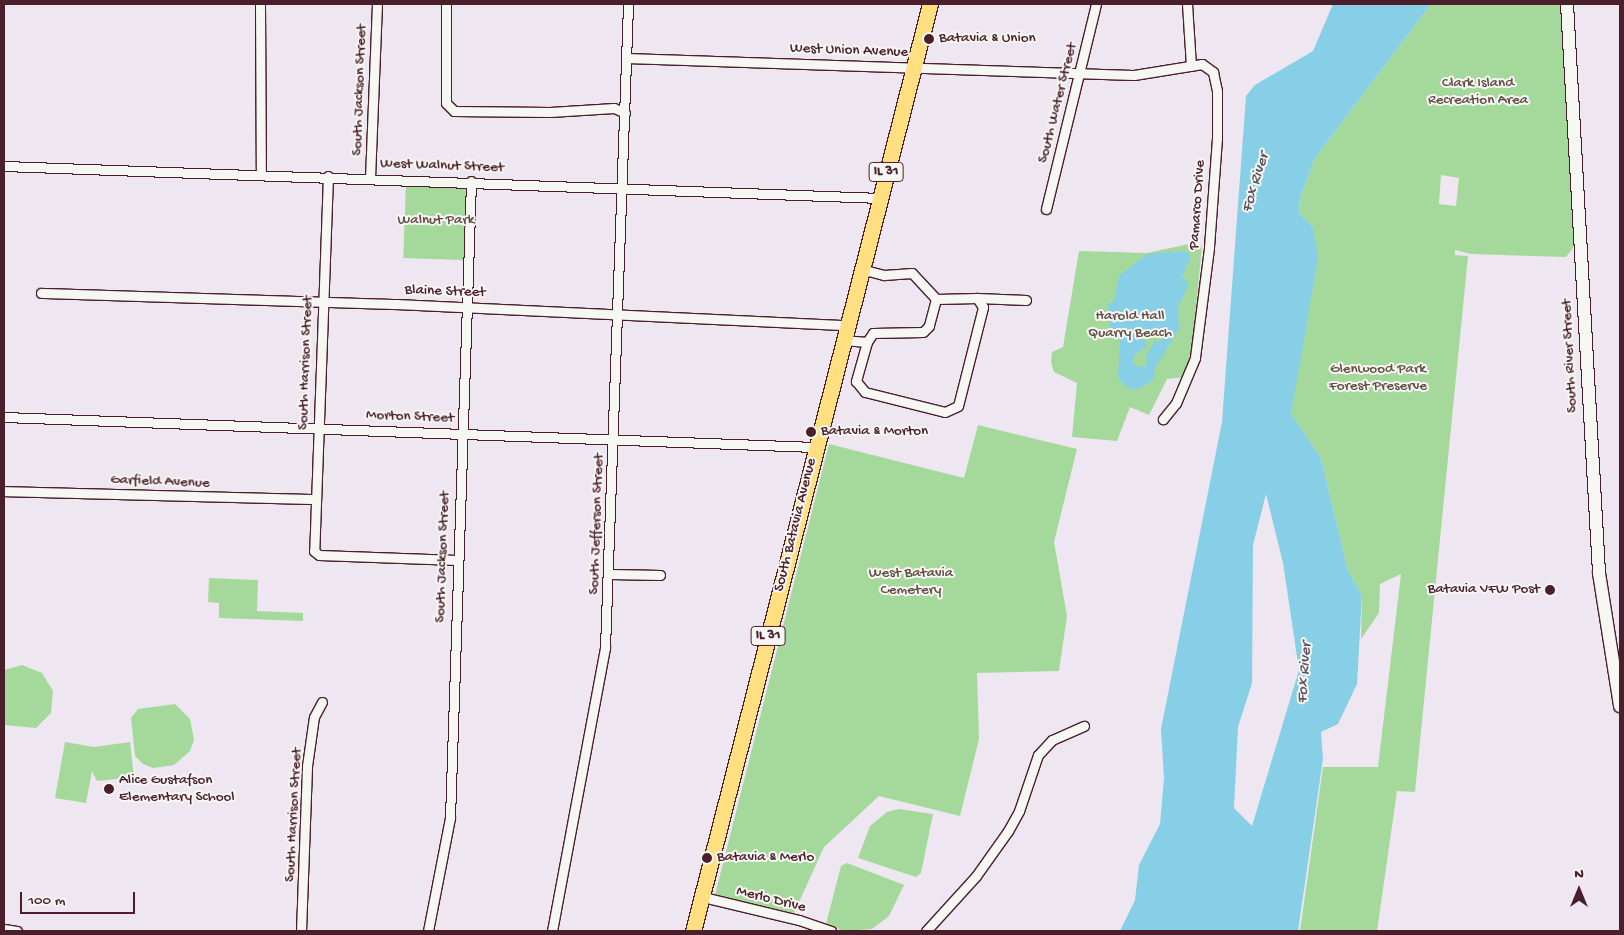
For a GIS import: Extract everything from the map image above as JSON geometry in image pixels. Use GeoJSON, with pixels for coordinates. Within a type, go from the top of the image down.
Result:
{"type":"FeatureCollection","features":[{"type":"Feature","properties":{"kind":"main road","name":"South Batavia Avenue"},"geometry":{"type":"LineString","coordinates":[[693,931],[815,447],[930,4]]}},
{"type":"Feature","properties":{"kind":"main road","name":"South River Street"},"geometry":{"type":"LineString","coordinates":[[1567,4],[1598,564],[1606,635],[1620,706]]}},
{"type":"Feature","properties":{"kind":"street"},"geometry":{"type":"LineString","coordinates":[[260,4],[261,174]]}},
{"type":"Feature","properties":{"kind":"street","name":"South Jackson Street"},"geometry":{"type":"LineString","coordinates":[[370,178],[377,4]]}},
{"type":"Feature","properties":{"kind":"street"},"geometry":{"type":"LineString","coordinates":[[446,4],[446,104],[454,111],[550,112],[614,108],[625,113]]}},
{"type":"Feature","properties":{"kind":"street","name":"South Jefferson Street"},"geometry":{"type":"LineString","coordinates":[[552,931],[605,648],[610,574],[628,4]]}},
{"type":"Feature","properties":{"kind":"street","name":"South Water Street"},"geometry":{"type":"LineString","coordinates":[[1046,209],[1096,4]]}},
{"type":"Feature","properties":{"kind":"street"},"geometry":{"type":"LineString","coordinates":[[1187,4],[1191,66]]}},
{"type":"Feature","properties":{"kind":"street","name":"West Union Avenue"},"geometry":{"type":"LineString","coordinates":[[626,58],[1134,75],[1191,66]]}},
{"type":"Feature","properties":{"kind":"street","name":"Pamarco Drive"},"geometry":{"type":"LineString","coordinates":[[1163,419],[1176,403],[1195,358],[1209,248],[1217,138],[1217,91],[1213,72],[1202,64],[1191,66]]}},
{"type":"Feature","properties":{"kind":"street","name":"West Walnut Street"},"geometry":{"type":"LineString","coordinates":[[4,166],[471,181],[880,198]]}},
{"type":"Feature","properties":{"kind":"street","name":"South Harrison Street"},"geometry":{"type":"LineString","coordinates":[[328,176],[314,551],[319,555],[457,560]]}},
{"type":"Feature","properties":{"kind":"street","name":"South Jackson Street"},"geometry":{"type":"LineString","coordinates":[[428,931],[450,818],[457,560],[471,181]]}},
{"type":"Feature","properties":{"kind":"street"},"geometry":{"type":"LineString","coordinates":[[861,269],[884,275],[912,273],[936,299],[1026,300]]}},
{"type":"Feature","properties":{"kind":"street","name":"Blaine Street"},"geometry":{"type":"LineString","coordinates":[[41,293],[466,306],[847,325]]}},
{"type":"Feature","properties":{"kind":"street"},"geometry":{"type":"LineString","coordinates":[[936,299],[929,326],[923,332],[873,333],[866,342],[856,381],[864,392],[945,412],[958,406],[984,307],[977,298]]}},
{"type":"Feature","properties":{"kind":"street"},"geometry":{"type":"LineString","coordinates":[[843,340],[866,342]]}},
{"type":"Feature","properties":{"kind":"street","name":"Morton Street"},"geometry":{"type":"LineString","coordinates":[[4,417],[318,429],[462,432],[815,447]]}},
{"type":"Feature","properties":{"kind":"street","name":"Garfield Avenue"},"geometry":{"type":"LineString","coordinates":[[4,491],[316,500]]}},
{"type":"Feature","properties":{"kind":"street"},"geometry":{"type":"LineString","coordinates":[[610,574],[660,575]]}},
{"type":"Feature","properties":{"kind":"street","name":"South Harrison Street"},"geometry":{"type":"LineString","coordinates":[[301,931],[308,766],[314,717],[322,702]]}},
{"type":"Feature","properties":{"kind":"street"},"geometry":{"type":"LineString","coordinates":[[926,931],[976,876],[1008,831],[1018,811],[1038,755],[1052,740],[1084,726]]}},
{"type":"Feature","properties":{"kind":"street","name":"Merlo Drive"},"geometry":{"type":"LineString","coordinates":[[703,897],[799,920],[831,931]]}},
{"type":"Feature","properties":{"kind":"street"},"geometry":{"type":"LineString","coordinates":[[4,929],[17,931]]}},
{"type":"Feature","properties":{"kind":"green space"},"geometry":{"type":"Polygon","coordinates":[[[1431,4],[1562,4],[1575,245],[1566,257],[1471,254],[1455,250],[1455,255],[1468,256],[1415,792],[1397,791],[1377,931],[1300,931],[1323,767],[1378,767],[1401,574],[1380,584],[1379,613],[1361,639],[1362,595],[1348,571],[1321,458],[1291,414],[1313,227],[1299,213],[1300,198],[1315,158],[1431,4]],[[1441,175],[1439,204],[1456,206],[1459,178],[1441,175]]]}},
{"type":"Feature","properties":{"kind":"green space","name":"Walnut Park"},"geometry":{"type":"Polygon","coordinates":[[[406,181],[470,183],[467,260],[403,258],[406,181]]]}},
{"type":"Feature","properties":{"kind":"green space","name":"Harold Hall Quarry Beach"},"geometry":{"type":"Polygon","coordinates":[[[1189,244],[1202,246],[1192,348],[1184,377],[1167,379],[1149,415],[1130,407],[1117,441],[1072,437],[1077,383],[1054,372],[1051,362],[1052,352],[1063,347],[1079,251],[1147,253],[1189,244]]]}},
{"type":"Feature","properties":{"kind":"green space","name":"West Batavia Cemetery"},"geometry":{"type":"Polygon","coordinates":[[[978,425],[1077,449],[1054,542],[1067,616],[1059,671],[977,673],[979,739],[960,816],[879,796],[824,847],[794,913],[715,895],[829,444],[964,478],[978,425]]]}},
{"type":"Feature","properties":{"kind":"green space"},"geometry":{"type":"Polygon","coordinates":[[[209,578],[258,580],[257,611],[303,613],[303,621],[219,618],[219,603],[208,602],[209,578]]]}},
{"type":"Feature","properties":{"kind":"green space"},"geometry":{"type":"Polygon","coordinates":[[[22,665],[42,673],[53,691],[51,713],[36,728],[4,725],[4,670],[22,665]]]}},
{"type":"Feature","properties":{"kind":"green space"},"geometry":{"type":"Polygon","coordinates":[[[175,704],[190,719],[194,740],[190,751],[174,765],[153,768],[143,764],[135,756],[131,718],[138,709],[175,704]]]}},
{"type":"Feature","properties":{"kind":"green space"},"geometry":{"type":"Polygon","coordinates":[[[65,742],[94,747],[130,742],[134,777],[97,781],[92,771],[86,803],[55,798],[65,742]]]}},
{"type":"Feature","properties":{"kind":"green space"},"geometry":{"type":"Polygon","coordinates":[[[899,809],[933,814],[921,873],[916,877],[858,858],[870,826],[887,812],[899,809]]]}},
{"type":"Feature","properties":{"kind":"green space"},"geometry":{"type":"Polygon","coordinates":[[[847,863],[904,885],[889,916],[872,929],[844,931],[826,924],[841,866],[847,863]]]}},
{"type":"Feature","properties":{"kind":"water","name":"Fox River"},"geometry":{"type":"Polygon","coordinates":[[[1333,4],[1431,4],[1315,158],[1300,198],[1299,213],[1313,227],[1318,259],[1291,414],[1321,458],[1348,571],[1362,595],[1357,684],[1338,724],[1321,732],[1323,759],[1298,931],[1120,931],[1135,900],[1139,865],[1160,824],[1164,778],[1161,729],[1222,422],[1246,96],[1255,85],[1313,51],[1333,4]],[[1266,494],[1253,545],[1252,683],[1238,727],[1234,808],[1252,826],[1299,670],[1283,563],[1266,494]]]}},
{"type":"Feature","properties":{"kind":"water"},"geometry":{"type":"Polygon","coordinates":[[[1186,251],[1191,256],[1182,277],[1189,284],[1178,307],[1179,329],[1154,370],[1155,376],[1151,382],[1135,390],[1125,386],[1118,377],[1120,338],[1111,333],[1108,304],[1114,301],[1119,276],[1147,254],[1186,251]],[[1141,331],[1141,337],[1146,342],[1147,347],[1134,355],[1133,363],[1138,367],[1147,366],[1146,356],[1155,341],[1162,342],[1163,336],[1141,331]]]}},
{"type":"Feature","properties":{"kind":"place","name":"Batavia & Union"},"geometry":{"type":"Point","coordinates":[929,39]}},
{"type":"Feature","properties":{"kind":"place","name":"Batavia & Morton"},"geometry":{"type":"Point","coordinates":[811,432]}},
{"type":"Feature","properties":{"kind":"place","name":"Batavia VFW Post"},"geometry":{"type":"Point","coordinates":[1550,590]}},
{"type":"Feature","properties":{"kind":"place","name":"Alice Gustafson Elementary School"},"geometry":{"type":"Point","coordinates":[109,789]}},
{"type":"Feature","properties":{"kind":"place","name":"Batavia & Merlo"},"geometry":{"type":"Point","coordinates":[707,858]}},
{"type":"Feature","properties":{"kind":"park label","name":"Clark Island Recreation Area"},"geometry":{"type":"Point","coordinates":[1478,92]}},
{"type":"Feature","properties":{"kind":"park label","name":"Glenwood Park Forest Preserve"},"geometry":{"type":"Point","coordinates":[1378,378]}}]}
